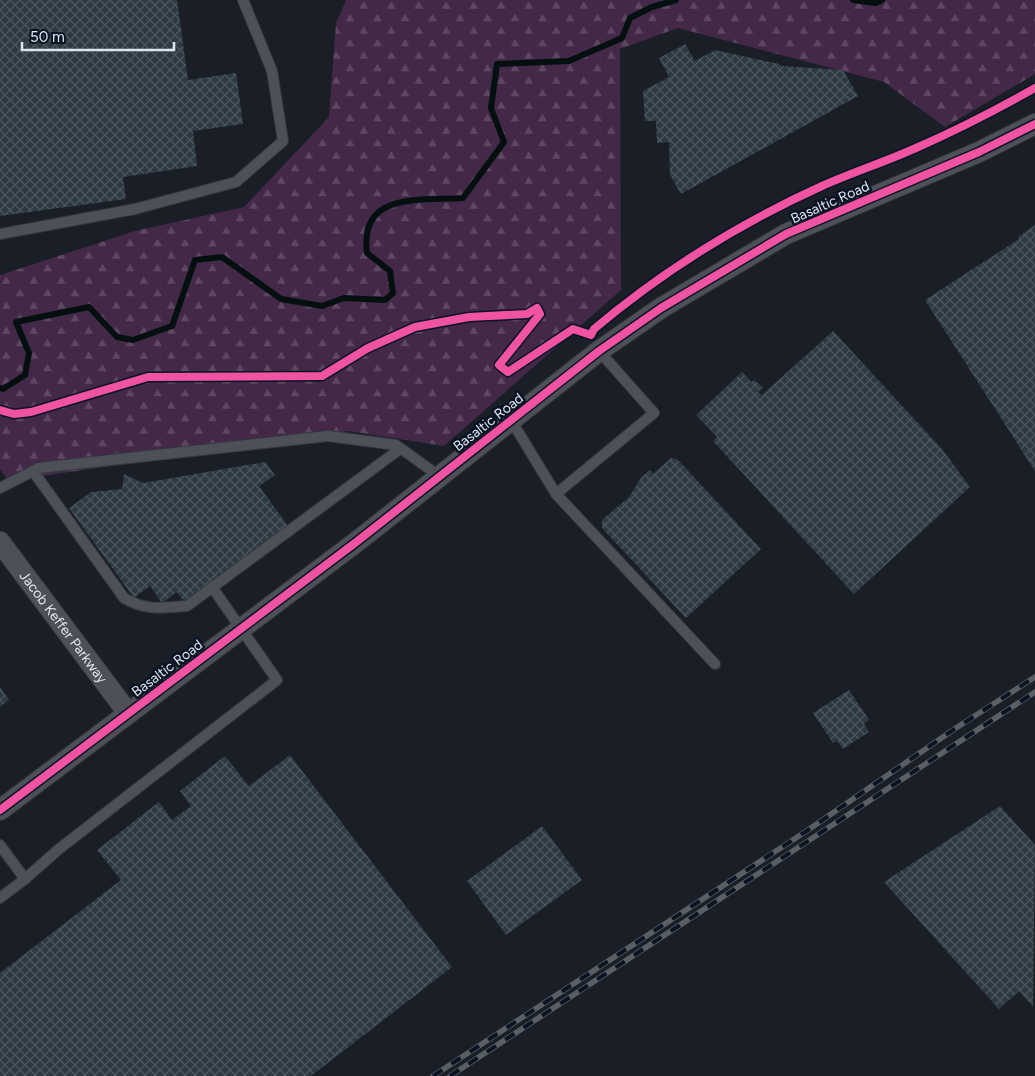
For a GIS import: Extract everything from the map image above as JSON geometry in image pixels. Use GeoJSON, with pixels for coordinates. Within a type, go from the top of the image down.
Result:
{"type":"FeatureCollection","features":[{"type":"Feature","properties":{"kind":"street","name":"Basaltic Road"},"geometry":{"type":"LineString","coordinates":[[0,810],[355,543],[598,351],[661,308],[786,234],[979,152],[1035,124]]}},
{"type":"Feature","properties":{"kind":"street","name":"Jacob Keffer Parkway"},"geometry":{"type":"LineString","coordinates":[[0,542],[128,713]]}},
{"type":"Feature","properties":{"kind":"lane"},"geometry":{"type":"LineString","coordinates":[[0,234],[135,209],[236,182],[283,141],[272,71],[242,0]]}},
{"type":"Feature","properties":{"kind":"lane"},"geometry":{"type":"LineString","coordinates":[[556,494],[654,414],[598,351]]}},
{"type":"Feature","properties":{"kind":"lane"},"geometry":{"type":"LineString","coordinates":[[511,420],[556,494],[715,664]]}},
{"type":"Feature","properties":{"kind":"lane"},"geometry":{"type":"LineString","coordinates":[[0,488],[40,468],[328,436],[396,445],[439,476]]}},
{"type":"Feature","properties":{"kind":"lane"},"geometry":{"type":"LineString","coordinates":[[33,471],[124,598],[138,606],[159,608],[187,606],[400,449]]}},
{"type":"Feature","properties":{"kind":"lane"},"geometry":{"type":"LineString","coordinates":[[0,898],[59,849],[277,680],[212,587]]}},
{"type":"Feature","properties":{"kind":"lane"},"geometry":{"type":"LineString","coordinates":[[0,845],[25,879]]}},
{"type":"Feature","properties":{"kind":"green space"},"geometry":{"type":"Polygon","coordinates":[[[346,0],[1035,0],[1035,74],[945,127],[884,82],[678,28],[620,49],[621,290],[444,446],[349,431],[8,481],[0,469],[0,275],[135,231],[244,207],[329,117],[336,23],[346,0]]]}},
{"type":"Feature","properties":{"kind":"building"},"geometry":{"type":"Polygon","coordinates":[[[0,0],[177,0],[188,80],[236,73],[243,124],[193,131],[197,166],[123,177],[126,199],[0,216],[0,0]]]}},
{"type":"Feature","properties":{"kind":"building"},"geometry":{"type":"Polygon","coordinates":[[[685,44],[695,61],[715,50],[781,66],[843,70],[858,96],[681,194],[670,175],[669,142],[657,143],[656,121],[645,121],[643,91],[669,77],[659,58],[685,44]]]}},
{"type":"Feature","properties":{"kind":"building"},"geometry":{"type":"Polygon","coordinates":[[[1035,225],[1035,471],[925,300],[1019,239],[1018,237],[1035,225]]]}},
{"type":"Feature","properties":{"kind":"building"},"geometry":{"type":"Polygon","coordinates":[[[833,331],[942,449],[970,487],[854,594],[713,441],[717,437],[696,415],[742,372],[751,382],[754,380],[763,387],[758,392],[762,395],[833,331]]]}},
{"type":"Feature","properties":{"kind":"building"},"geometry":{"type":"Polygon","coordinates":[[[671,458],[677,459],[761,549],[686,618],[602,528],[602,520],[629,497],[641,478],[650,470],[653,474],[671,458]]]}},
{"type":"Feature","properties":{"kind":"building"},"geometry":{"type":"Polygon","coordinates":[[[265,462],[275,475],[259,486],[288,526],[184,602],[177,592],[162,603],[150,586],[134,598],[69,508],[91,492],[122,489],[124,474],[143,483],[265,462]]]}},
{"type":"Feature","properties":{"kind":"building"},"geometry":{"type":"Polygon","coordinates":[[[0,687],[9,700],[0,707],[0,687]]]}},
{"type":"Feature","properties":{"kind":"building"},"geometry":{"type":"Polygon","coordinates":[[[849,690],[869,720],[864,724],[869,732],[843,749],[837,741],[833,743],[813,713],[849,690]]]}},
{"type":"Feature","properties":{"kind":"building"},"geometry":{"type":"Polygon","coordinates":[[[290,755],[452,967],[311,1076],[0,1076],[0,973],[121,880],[97,850],[159,802],[172,820],[191,806],[180,791],[225,756],[249,786],[290,755]]]}},
{"type":"Feature","properties":{"kind":"building"},"geometry":{"type":"Polygon","coordinates":[[[1000,806],[1035,845],[1033,1007],[1019,991],[999,1009],[884,882],[1000,806]]]}},
{"type":"Feature","properties":{"kind":"building"},"geometry":{"type":"Polygon","coordinates":[[[542,826],[582,880],[506,935],[467,881],[542,826]]]}},
{"type":"Feature","properties":{"kind":"waterway"},"geometry":{"type":"LineString","coordinates":[[0,388],[3,389],[25,375],[29,353],[16,322],[89,307],[117,337],[133,340],[172,326],[195,260],[222,257],[281,299],[322,306],[344,298],[385,300],[393,293],[390,271],[367,253],[367,233],[373,219],[383,209],[396,203],[412,200],[463,198],[504,142],[491,108],[497,64],[569,61],[622,38],[630,18],[652,7],[676,0]]}},
{"type":"Feature","properties":{"kind":"waterway"},"geometry":{"type":"LineString","coordinates":[[853,0],[876,3],[882,0]]}},
{"type":"Feature","properties":{"kind":"railway"},"geometry":{"type":"LineString","coordinates":[[433,1076],[808,830],[956,728],[1035,677]]}},
{"type":"Feature","properties":{"kind":"railway"},"geometry":{"type":"LineString","coordinates":[[450,1076],[1035,692]]}},
{"type":"Feature","properties":{"kind":"cycle path"},"geometry":{"type":"LineString","coordinates":[[0,410],[14,414],[31,412],[148,377],[322,376],[368,348],[415,327],[469,317],[527,314],[537,308],[540,314],[499,365],[508,372],[573,329],[591,335],[594,329],[647,287],[703,250],[761,216],[822,186],[946,134],[1035,88]]}},
{"type":"Feature","properties":{"kind":"cycle path"},"geometry":{"type":"LineString","coordinates":[[0,810],[355,543],[599,351],[661,308],[786,234],[979,152],[1035,124]]}}]}
